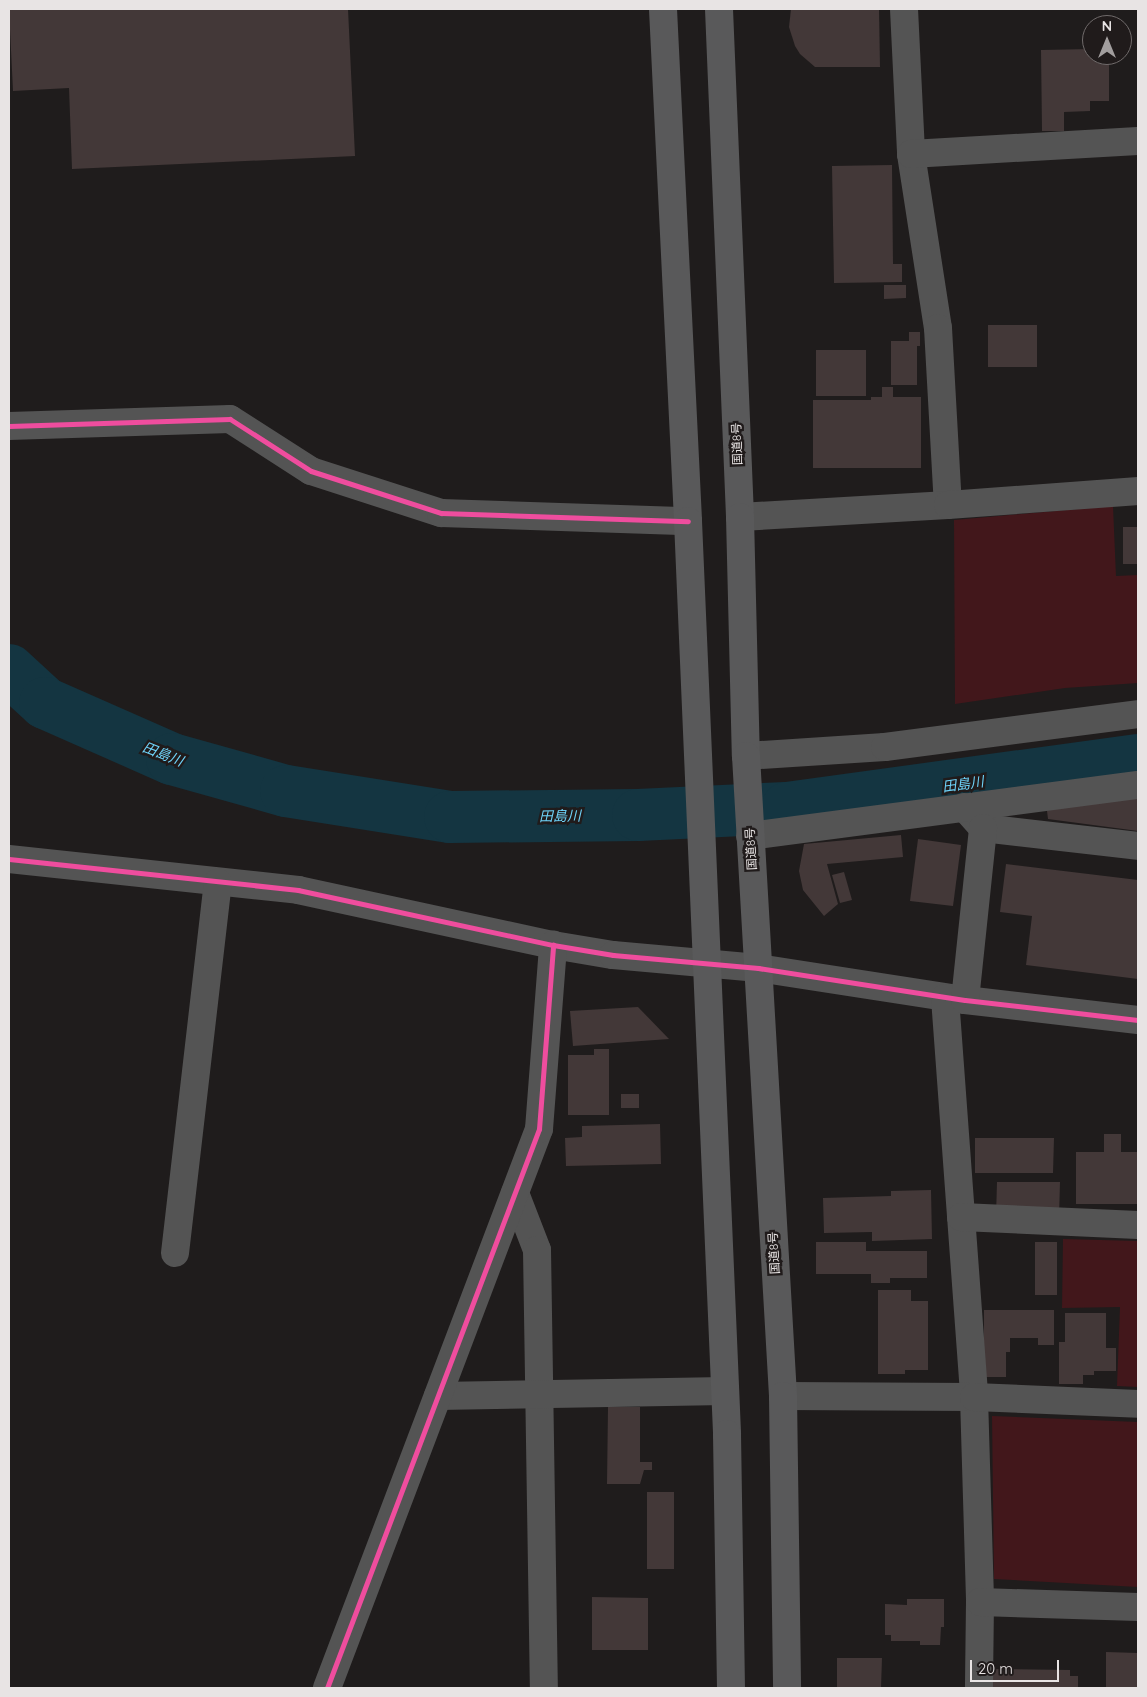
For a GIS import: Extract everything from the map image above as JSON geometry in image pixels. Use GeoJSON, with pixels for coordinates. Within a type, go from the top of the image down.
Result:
{"type":"FeatureCollection","features":[{"type":"Feature","properties":{"kind":"highway"},"geometry":{"type":"LineString","coordinates":[[663,9],[688,521],[700,828],[708,963],[725,1391],[731,1688]]}},
{"type":"Feature","properties":{"kind":"highway","name":"国道8号"},"geometry":{"type":"LineString","coordinates":[[719,9],[740,517],[746,762],[783,1396],[788,1688]]}},
{"type":"Feature","properties":{"kind":"street"},"geometry":{"type":"LineString","coordinates":[[904,9],[911,154],[938,328],[948,505]]}},
{"type":"Feature","properties":{"kind":"street"},"geometry":{"type":"LineString","coordinates":[[911,154],[1138,141]]}},
{"type":"Feature","properties":{"kind":"street"},"geometry":{"type":"LineString","coordinates":[[9,426],[230,419],[311,471],[441,513],[688,521]]}},
{"type":"Feature","properties":{"kind":"street"},"geometry":{"type":"LineString","coordinates":[[740,517],[948,505],[1138,491]]}},
{"type":"Feature","properties":{"kind":"street"},"geometry":{"type":"LineString","coordinates":[[746,762],[885,747],[1138,714]]}},
{"type":"Feature","properties":{"kind":"street"},"geometry":{"type":"LineString","coordinates":[[750,828],[964,807],[1138,785]]}},
{"type":"Feature","properties":{"kind":"street"},"geometry":{"type":"LineString","coordinates":[[964,807],[983,828],[1138,846]]}},
{"type":"Feature","properties":{"kind":"street"},"geometry":{"type":"LineString","coordinates":[[979,1688],[980,1602],[974,1397],[961,1217],[955,999],[983,828]]}},
{"type":"Feature","properties":{"kind":"street"},"geometry":{"type":"LineString","coordinates":[[9,859],[298,890],[553,945],[613,955],[758,968],[955,999],[1138,1020]]}},
{"type":"Feature","properties":{"kind":"street"},"geometry":{"type":"LineString","coordinates":[[175,1253],[218,882]]}},
{"type":"Feature","properties":{"kind":"street"},"geometry":{"type":"LineString","coordinates":[[326,1688],[540,1129],[553,945]]}},
{"type":"Feature","properties":{"kind":"street"},"geometry":{"type":"LineString","coordinates":[[515,1193],[537,1250],[544,1688]]}},
{"type":"Feature","properties":{"kind":"street"},"geometry":{"type":"LineString","coordinates":[[961,1217],[1138,1225]]}},
{"type":"Feature","properties":{"kind":"street"},"geometry":{"type":"LineString","coordinates":[[438,1396],[725,1391]]}},
{"type":"Feature","properties":{"kind":"street"},"geometry":{"type":"LineString","coordinates":[[783,1396],[974,1397],[1138,1404]]}},
{"type":"Feature","properties":{"kind":"street"},"geometry":{"type":"LineString","coordinates":[[980,1602],[1138,1607]]}},
{"type":"Feature","properties":{"kind":"shaded area"},"geometry":{"type":"Polygon","coordinates":[[[1113,506],[1116,576],[1138,575],[1138,683],[1065,688],[955,704],[954,520],[1113,506]]]}},
{"type":"Feature","properties":{"kind":"shaded area"},"geometry":{"type":"Polygon","coordinates":[[[1063,1239],[1138,1241],[1138,1387],[1117,1386],[1120,1307],[1062,1308],[1063,1239]]]}},
{"type":"Feature","properties":{"kind":"shaded area"},"geometry":{"type":"Polygon","coordinates":[[[992,1416],[1138,1422],[1138,1587],[994,1579],[992,1416]]]}},
{"type":"Feature","properties":{"kind":"building"},"geometry":{"type":"Polygon","coordinates":[[[9,9],[348,9],[355,156],[72,169],[69,88],[13,91],[9,9]]]}},
{"type":"Feature","properties":{"kind":"building"},"geometry":{"type":"Polygon","coordinates":[[[791,9],[879,9],[880,67],[815,67],[800,54],[795,46],[789,27],[791,9]]]}},
{"type":"Feature","properties":{"kind":"building"},"geometry":{"type":"Polygon","coordinates":[[[1082,49],[1082,65],[1109,65],[1109,101],[1090,101],[1090,111],[1064,112],[1064,131],[1042,131],[1041,50],[1082,49]]]}},
{"type":"Feature","properties":{"kind":"building"},"geometry":{"type":"Polygon","coordinates":[[[892,165],[893,264],[902,264],[902,282],[834,283],[832,166],[892,165]]]}},
{"type":"Feature","properties":{"kind":"building"},"geometry":{"type":"Polygon","coordinates":[[[884,285],[906,285],[906,298],[884,299],[884,285]]]}},
{"type":"Feature","properties":{"kind":"building"},"geometry":{"type":"Polygon","coordinates":[[[988,325],[1037,325],[1037,367],[988,367],[988,325]]]}},
{"type":"Feature","properties":{"kind":"building"},"geometry":{"type":"Polygon","coordinates":[[[909,332],[920,332],[920,346],[917,346],[917,385],[891,385],[891,341],[909,341],[909,332]]]}},
{"type":"Feature","properties":{"kind":"building"},"geometry":{"type":"Polygon","coordinates":[[[816,350],[866,350],[866,396],[816,396],[816,350]]]}},
{"type":"Feature","properties":{"kind":"building"},"geometry":{"type":"Polygon","coordinates":[[[882,387],[893,387],[893,397],[921,397],[921,468],[813,468],[813,400],[871,400],[871,397],[882,397],[882,387]]]}},
{"type":"Feature","properties":{"kind":"building"},"geometry":{"type":"Polygon","coordinates":[[[1123,527],[1138,527],[1138,564],[1123,564],[1123,527]]]}},
{"type":"Feature","properties":{"kind":"building"},"geometry":{"type":"Polygon","coordinates":[[[1138,793],[1138,831],[1048,819],[1046,803],[1138,793]]]}},
{"type":"Feature","properties":{"kind":"building"},"geometry":{"type":"Polygon","coordinates":[[[901,835],[903,857],[827,864],[838,904],[824,916],[803,890],[799,871],[804,844],[901,835]]]}},
{"type":"Feature","properties":{"kind":"building"},"geometry":{"type":"Polygon","coordinates":[[[918,839],[961,845],[953,906],[910,901],[918,839]]]}},
{"type":"Feature","properties":{"kind":"building"},"geometry":{"type":"Polygon","coordinates":[[[1006,864],[1138,880],[1138,979],[1026,965],[1032,916],[1000,912],[1006,864]]]}},
{"type":"Feature","properties":{"kind":"building"},"geometry":{"type":"Polygon","coordinates":[[[844,872],[852,900],[840,903],[832,875],[844,872]]]}},
{"type":"Feature","properties":{"kind":"building"},"geometry":{"type":"Polygon","coordinates":[[[638,1007],[669,1039],[573,1046],[570,1011],[638,1007]]]}},
{"type":"Feature","properties":{"kind":"building"},"geometry":{"type":"Polygon","coordinates":[[[594,1049],[609,1049],[609,1115],[568,1115],[568,1055],[594,1055],[594,1049]]]}},
{"type":"Feature","properties":{"kind":"building"},"geometry":{"type":"Polygon","coordinates":[[[621,1094],[639,1094],[639,1108],[621,1108],[621,1094]]]}},
{"type":"Feature","properties":{"kind":"building"},"geometry":{"type":"Polygon","coordinates":[[[660,1124],[661,1164],[566,1166],[565,1138],[582,1137],[582,1126],[660,1124]]]}},
{"type":"Feature","properties":{"kind":"building"},"geometry":{"type":"Polygon","coordinates":[[[1104,1134],[1121,1134],[1121,1152],[1138,1152],[1138,1204],[1076,1204],[1076,1152],[1104,1152],[1104,1134]]]}},
{"type":"Feature","properties":{"kind":"building"},"geometry":{"type":"Polygon","coordinates":[[[975,1138],[1054,1138],[1053,1173],[975,1173],[975,1138]]]}},
{"type":"Feature","properties":{"kind":"building"},"geometry":{"type":"Polygon","coordinates":[[[997,1182],[1060,1182],[1059,1218],[996,1217],[997,1182]]]}},
{"type":"Feature","properties":{"kind":"building"},"geometry":{"type":"Polygon","coordinates":[[[931,1190],[932,1239],[872,1241],[872,1232],[824,1233],[823,1198],[891,1196],[891,1191],[931,1190]]]}},
{"type":"Feature","properties":{"kind":"building"},"geometry":{"type":"Polygon","coordinates":[[[816,1242],[866,1242],[866,1251],[927,1251],[927,1278],[890,1278],[890,1283],[871,1283],[871,1274],[816,1274],[816,1242]]]}},
{"type":"Feature","properties":{"kind":"building"},"geometry":{"type":"Polygon","coordinates":[[[1035,1242],[1057,1242],[1057,1295],[1035,1295],[1035,1242]]]}},
{"type":"Feature","properties":{"kind":"building"},"geometry":{"type":"Polygon","coordinates":[[[878,1290],[911,1290],[911,1301],[928,1301],[928,1370],[905,1370],[905,1374],[878,1374],[878,1290]]]}},
{"type":"Feature","properties":{"kind":"building"},"geometry":{"type":"Polygon","coordinates":[[[984,1310],[1054,1310],[1054,1345],[1038,1345],[1038,1338],[1010,1338],[1010,1352],[1006,1352],[1006,1377],[984,1377],[984,1310]]]}},
{"type":"Feature","properties":{"kind":"building"},"geometry":{"type":"Polygon","coordinates":[[[1065,1313],[1106,1313],[1106,1348],[1116,1348],[1116,1371],[1094,1371],[1094,1375],[1083,1375],[1083,1384],[1059,1384],[1059,1342],[1065,1342],[1065,1313]]]}},
{"type":"Feature","properties":{"kind":"building"},"geometry":{"type":"Polygon","coordinates":[[[608,1407],[640,1407],[640,1462],[652,1462],[652,1470],[644,1470],[640,1484],[607,1484],[608,1407]]]}},
{"type":"Feature","properties":{"kind":"building"},"geometry":{"type":"Polygon","coordinates":[[[647,1492],[674,1492],[674,1569],[647,1569],[647,1492]]]}},
{"type":"Feature","properties":{"kind":"building"},"geometry":{"type":"Polygon","coordinates":[[[592,1597],[648,1598],[648,1650],[592,1650],[592,1597]]]}},
{"type":"Feature","properties":{"kind":"building"},"geometry":{"type":"Polygon","coordinates":[[[907,1599],[944,1599],[944,1627],[941,1627],[940,1645],[920,1645],[920,1641],[891,1641],[891,1635],[885,1635],[885,1604],[907,1605],[907,1599]]]}},
{"type":"Feature","properties":{"kind":"building"},"geometry":{"type":"Polygon","coordinates":[[[1106,1652],[1138,1653],[1138,1688],[1106,1688],[1106,1652]]]}},
{"type":"Feature","properties":{"kind":"building"},"geometry":{"type":"Polygon","coordinates":[[[837,1658],[882,1658],[881,1688],[837,1687],[837,1658]]]}},
{"type":"Feature","properties":{"kind":"building"},"geometry":{"type":"Polygon","coordinates":[[[992,1669],[1070,1670],[1070,1676],[1078,1676],[1078,1688],[992,1688],[992,1669]]]}},
{"type":"Feature","properties":{"kind":"waterway","name":"田島川"},"geometry":{"type":"LineString","coordinates":[[9,670],[45,703],[172,759],[286,791],[450,817],[638,815],[787,808],[1138,760]]}},
{"type":"Feature","properties":{"kind":"cycle path"},"geometry":{"type":"LineString","coordinates":[[9,426],[230,419],[311,471],[441,513],[688,521]]}},
{"type":"Feature","properties":{"kind":"cycle path"},"geometry":{"type":"LineString","coordinates":[[9,859],[298,890],[553,945],[613,955],[758,968],[965,1000],[1138,1020]]}},
{"type":"Feature","properties":{"kind":"cycle path"},"geometry":{"type":"LineString","coordinates":[[327,1688],[539,1129],[553,945]]}}]}
